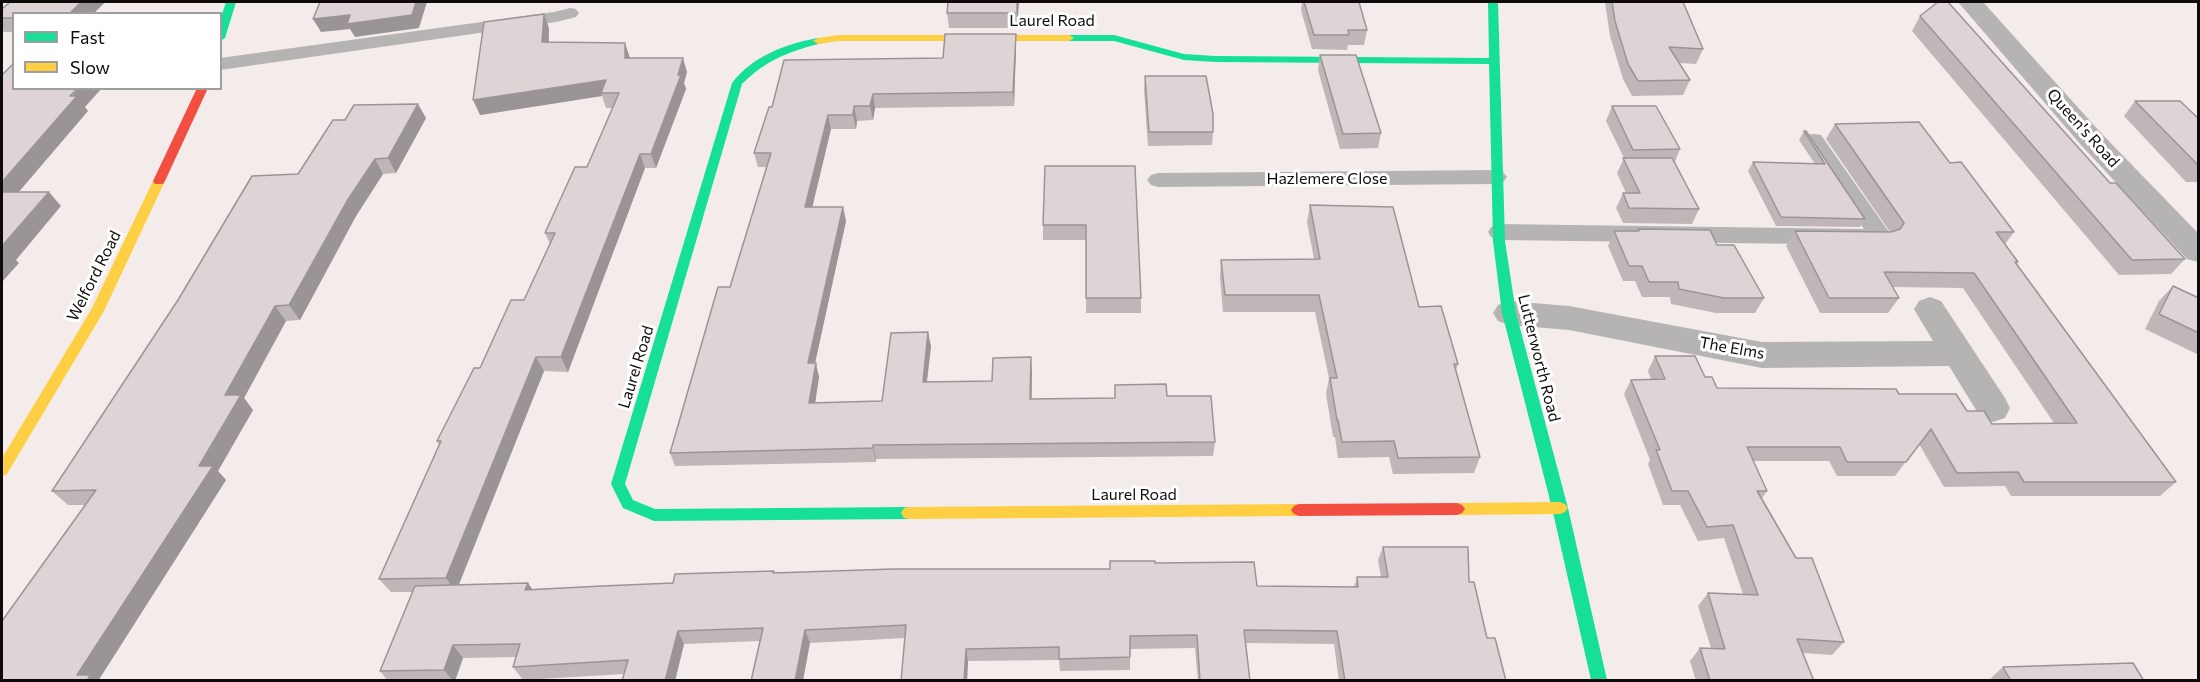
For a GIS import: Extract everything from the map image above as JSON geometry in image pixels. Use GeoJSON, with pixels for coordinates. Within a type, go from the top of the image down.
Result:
{"type":"FeatureCollection","features":[{"type":"Feature","properties":{"kind":"street"},"geometry":{"type":"LineString","coordinates":[[222,31],[231,2]]}},
{"type":"Feature","properties":{"kind":"street","name":"Lutterworth Road"},"geometry":{"type":"LineString","coordinates":[[1493,2],[1492,61],[1496,177],[1499,232],[1509,314],[1560,508],[1599,681]]}},
{"type":"Feature","properties":{"kind":"street","name":"Queen's Road"},"geometry":{"type":"LineString","coordinates":[[1970,2],[2091,139],[2199,251]]}},
{"type":"Feature","properties":{"kind":"street","name":"Laurel Road"},"geometry":{"type":"LineString","coordinates":[[1492,61],[1195,57],[1114,38],[838,38],[810,41],[765,57],[751,66],[737,83],[618,483],[628,504],[654,515],[1560,508]]}},
{"type":"Feature","properties":{"kind":"street","name":"Welford Road"},"geometry":{"type":"LineString","coordinates":[[2,470],[97,311],[202,90]]}},
{"type":"Feature","properties":{"kind":"street"},"geometry":{"type":"LineString","coordinates":[[1930,309],[1993,408]]}},
{"type":"Feature","properties":{"kind":"street","name":"The Elms"},"geometry":{"type":"LineString","coordinates":[[1509,314],[1579,320],[1762,355],[1958,353]]}},
{"type":"Feature","properties":{"kind":"lane"},"geometry":{"type":"LineString","coordinates":[[222,64],[465,32],[570,13]]}},
{"type":"Feature","properties":{"kind":"lane"},"geometry":{"type":"LineString","coordinates":[[1499,232],[1881,237],[1814,140]]}},
{"type":"Feature","properties":{"kind":"lane","name":"Hazlemere Close"},"geometry":{"type":"LineString","coordinates":[[1158,180],[1496,177]]}},
{"type":"Feature","properties":{"kind":"building"},"geometry":{"type":"Polygon","coordinates":[[[10,2],[81,2],[71,12],[12,12],[12,18],[2,18],[2,9],[10,2]]]}},
{"type":"Feature","properties":{"kind":"building"},"geometry":{"type":"Polygon","coordinates":[[[320,2],[416,2],[412,15],[347,24],[350,15],[313,19],[320,2]]]}},
{"type":"Feature","properties":{"kind":"building"},"geometry":{"type":"Polygon","coordinates":[[[948,2],[1017,2],[1017,13],[947,13],[948,2]]]}},
{"type":"Feature","properties":{"kind":"building"},"geometry":{"type":"Polygon","coordinates":[[[1304,2],[1359,2],[1367,30],[1348,30],[1349,35],[1314,35],[1304,2]]]}},
{"type":"Feature","properties":{"kind":"building"},"geometry":{"type":"Polygon","coordinates":[[[1612,2],[1683,2],[1703,49],[1669,47],[1690,80],[1638,81],[1628,64],[1615,21],[1612,2]]]}},
{"type":"Feature","properties":{"kind":"building"},"geometry":{"type":"Polygon","coordinates":[[[1938,2],[1948,2],[2110,183],[2116,183],[2185,259],[2132,260],[1920,16],[1938,2]]]}},
{"type":"Feature","properties":{"kind":"building"},"geometry":{"type":"Polygon","coordinates":[[[544,14],[542,42],[625,43],[625,58],[683,58],[678,75],[681,75],[651,154],[640,154],[561,357],[536,357],[446,578],[379,579],[441,441],[437,441],[474,368],[480,368],[511,300],[524,300],[555,233],[545,233],[575,167],[587,167],[619,93],[601,93],[606,80],[473,100],[484,22],[544,14]]]}},
{"type":"Feature","properties":{"kind":"building"},"geometry":{"type":"Polygon","coordinates":[[[945,34],[1016,34],[1013,92],[873,94],[870,106],[854,106],[853,115],[828,115],[805,207],[843,207],[808,363],[816,363],[809,403],[882,401],[891,333],[928,332],[923,382],[992,381],[993,358],[1031,357],[1030,399],[1115,398],[1115,385],[1166,384],[1167,396],[1211,396],[1215,442],[873,445],[873,448],[670,453],[718,287],[730,287],[771,153],[754,153],[769,107],[772,107],[784,60],[943,58],[945,34]]]}},
{"type":"Feature","properties":{"kind":"building"},"geometry":{"type":"Polygon","coordinates":[[[1320,55],[1356,55],[1381,133],[1343,134],[1320,55]]]}},
{"type":"Feature","properties":{"kind":"building"},"geometry":{"type":"Polygon","coordinates":[[[12,65],[12,90],[76,90],[70,96],[77,96],[2,182],[2,75],[12,65]]]}},
{"type":"Feature","properties":{"kind":"building"},"geometry":{"type":"Polygon","coordinates":[[[1145,76],[1206,76],[1213,114],[1213,132],[1149,132],[1145,76]]]}},
{"type":"Feature","properties":{"kind":"building"},"geometry":{"type":"Polygon","coordinates":[[[2135,101],[2180,101],[2199,119],[2199,166],[2135,101]]]}},
{"type":"Feature","properties":{"kind":"building"},"geometry":{"type":"Polygon","coordinates":[[[418,104],[388,158],[375,159],[347,201],[289,305],[275,306],[225,395],[241,395],[199,466],[213,466],[77,675],[90,675],[87,681],[2,681],[2,621],[96,490],[52,491],[178,300],[252,176],[298,174],[333,120],[345,120],[354,105],[418,104]]]}},
{"type":"Feature","properties":{"kind":"building"},"geometry":{"type":"Polygon","coordinates":[[[1612,106],[1656,106],[1680,149],[1633,150],[1612,106]]]}},
{"type":"Feature","properties":{"kind":"building"},"geometry":{"type":"Polygon","coordinates":[[[1919,122],[1950,163],[1961,162],[2014,232],[1996,232],[2018,262],[2015,262],[2176,482],[2024,482],[2018,472],[1957,473],[1931,429],[1906,462],[1847,462],[1840,447],[1747,447],[1767,491],[1757,491],[1796,558],[1812,558],[1844,642],[1797,639],[1814,681],[1710,681],[1700,648],[1725,649],[1708,593],[1758,595],[1733,525],[1707,527],[1688,491],[1672,491],[1656,450],[1660,450],[1631,380],[1665,379],[1655,356],[1695,356],[1705,377],[1712,377],[1717,388],[1896,389],[1899,394],[1956,394],[1967,411],[1984,411],[1992,424],[2077,423],[1974,273],[1884,272],[1899,298],[1829,298],[1795,231],[1891,232],[1900,229],[1904,223],[1835,124],[1919,122]]]}},
{"type":"Feature","properties":{"kind":"building"},"geometry":{"type":"Polygon","coordinates":[[[1804,131],[1865,219],[1781,217],[1753,162],[1825,164],[1804,131]]]}},
{"type":"Feature","properties":{"kind":"building"},"geometry":{"type":"Polygon","coordinates":[[[1623,158],[1672,158],[1699,209],[1629,208],[1623,193],[1640,193],[1623,158]]]}},
{"type":"Feature","properties":{"kind":"building"},"geometry":{"type":"Polygon","coordinates":[[[1045,166],[1135,166],[1141,298],[1086,298],[1086,225],[1043,225],[1045,166]]]}},
{"type":"Feature","properties":{"kind":"building"},"geometry":{"type":"Polygon","coordinates":[[[2,192],[49,192],[2,246],[2,192]]]}},
{"type":"Feature","properties":{"kind":"building"},"geometry":{"type":"Polygon","coordinates":[[[1310,205],[1393,207],[1419,307],[1441,306],[1458,364],[1454,364],[1480,457],[1398,458],[1394,441],[1342,442],[1330,378],[1337,378],[1319,295],[1225,295],[1221,260],[1320,259],[1310,205]]]}},
{"type":"Feature","properties":{"kind":"building"},"geometry":{"type":"Polygon","coordinates":[[[1638,229],[1710,230],[1717,245],[1734,245],[1764,298],[1724,298],[1679,289],[1678,282],[1649,282],[1642,266],[1629,266],[1614,231],[1639,231],[1638,229]]]}},
{"type":"Feature","properties":{"kind":"building"},"geometry":{"type":"Polygon","coordinates":[[[2173,286],[2199,298],[2199,333],[2159,314],[2173,286]]]}},
{"type":"Feature","properties":{"kind":"building"},"geometry":{"type":"Polygon","coordinates":[[[1383,547],[1468,547],[1469,582],[1474,582],[1487,638],[1495,638],[1506,681],[1345,681],[1337,631],[1244,630],[1250,681],[1200,681],[1197,635],[1130,636],[1130,657],[1059,659],[1059,647],[966,649],[964,681],[901,681],[906,625],[805,630],[795,681],[751,681],[763,628],[678,631],[665,681],[622,681],[628,660],[513,667],[520,644],[453,645],[444,670],[380,671],[415,586],[528,583],[525,590],[673,583],[675,574],[893,569],[1110,569],[1110,561],[1155,561],[1155,563],[1254,562],[1257,586],[1358,587],[1357,577],[1388,577],[1383,547]]]}},
{"type":"Feature","properties":{"kind":"building"},"geometry":{"type":"Polygon","coordinates":[[[2133,663],[2144,681],[2011,681],[2003,667],[2133,663]]]}},
{"type":"Feature","properties":{"kind":"traffic: fast"},"geometry":{"type":"LineString","coordinates":[[222,31],[231,2]]}},
{"type":"Feature","properties":{"kind":"traffic: fast"},"geometry":{"type":"LineString","coordinates":[[1493,2],[1499,241],[1509,313],[1560,508],[1599,680]]}},
{"type":"Feature","properties":{"kind":"traffic: fast"},"geometry":{"type":"LineString","coordinates":[[1069,38],[1114,38],[1184,57],[1215,59],[1492,61]]}},
{"type":"Feature","properties":{"kind":"traffic: fast"},"geometry":{"type":"LineString","coordinates":[[818,41],[794,46],[773,54],[737,83],[618,484],[628,504],[654,515],[909,513]]}},
{"type":"Feature","properties":{"kind":"traffic: slow"},"geometry":{"type":"LineString","coordinates":[[818,41],[838,38],[1069,38]]}},
{"type":"Feature","properties":{"kind":"traffic: slow"},"geometry":{"type":"LineString","coordinates":[[2,470],[97,311],[159,181]]}},
{"type":"Feature","properties":{"kind":"traffic: slow"},"geometry":{"type":"LineString","coordinates":[[1457,509],[1560,508]]}},
{"type":"Feature","properties":{"kind":"traffic: slow"},"geometry":{"type":"LineString","coordinates":[[909,513],[1299,510]]}},
{"type":"Feature","properties":{"kind":"traffic: jam"},"geometry":{"type":"LineString","coordinates":[[159,181],[202,90]]}},
{"type":"Feature","properties":{"kind":"traffic: jam"},"geometry":{"type":"LineString","coordinates":[[1299,510],[1457,509]]}}]}
